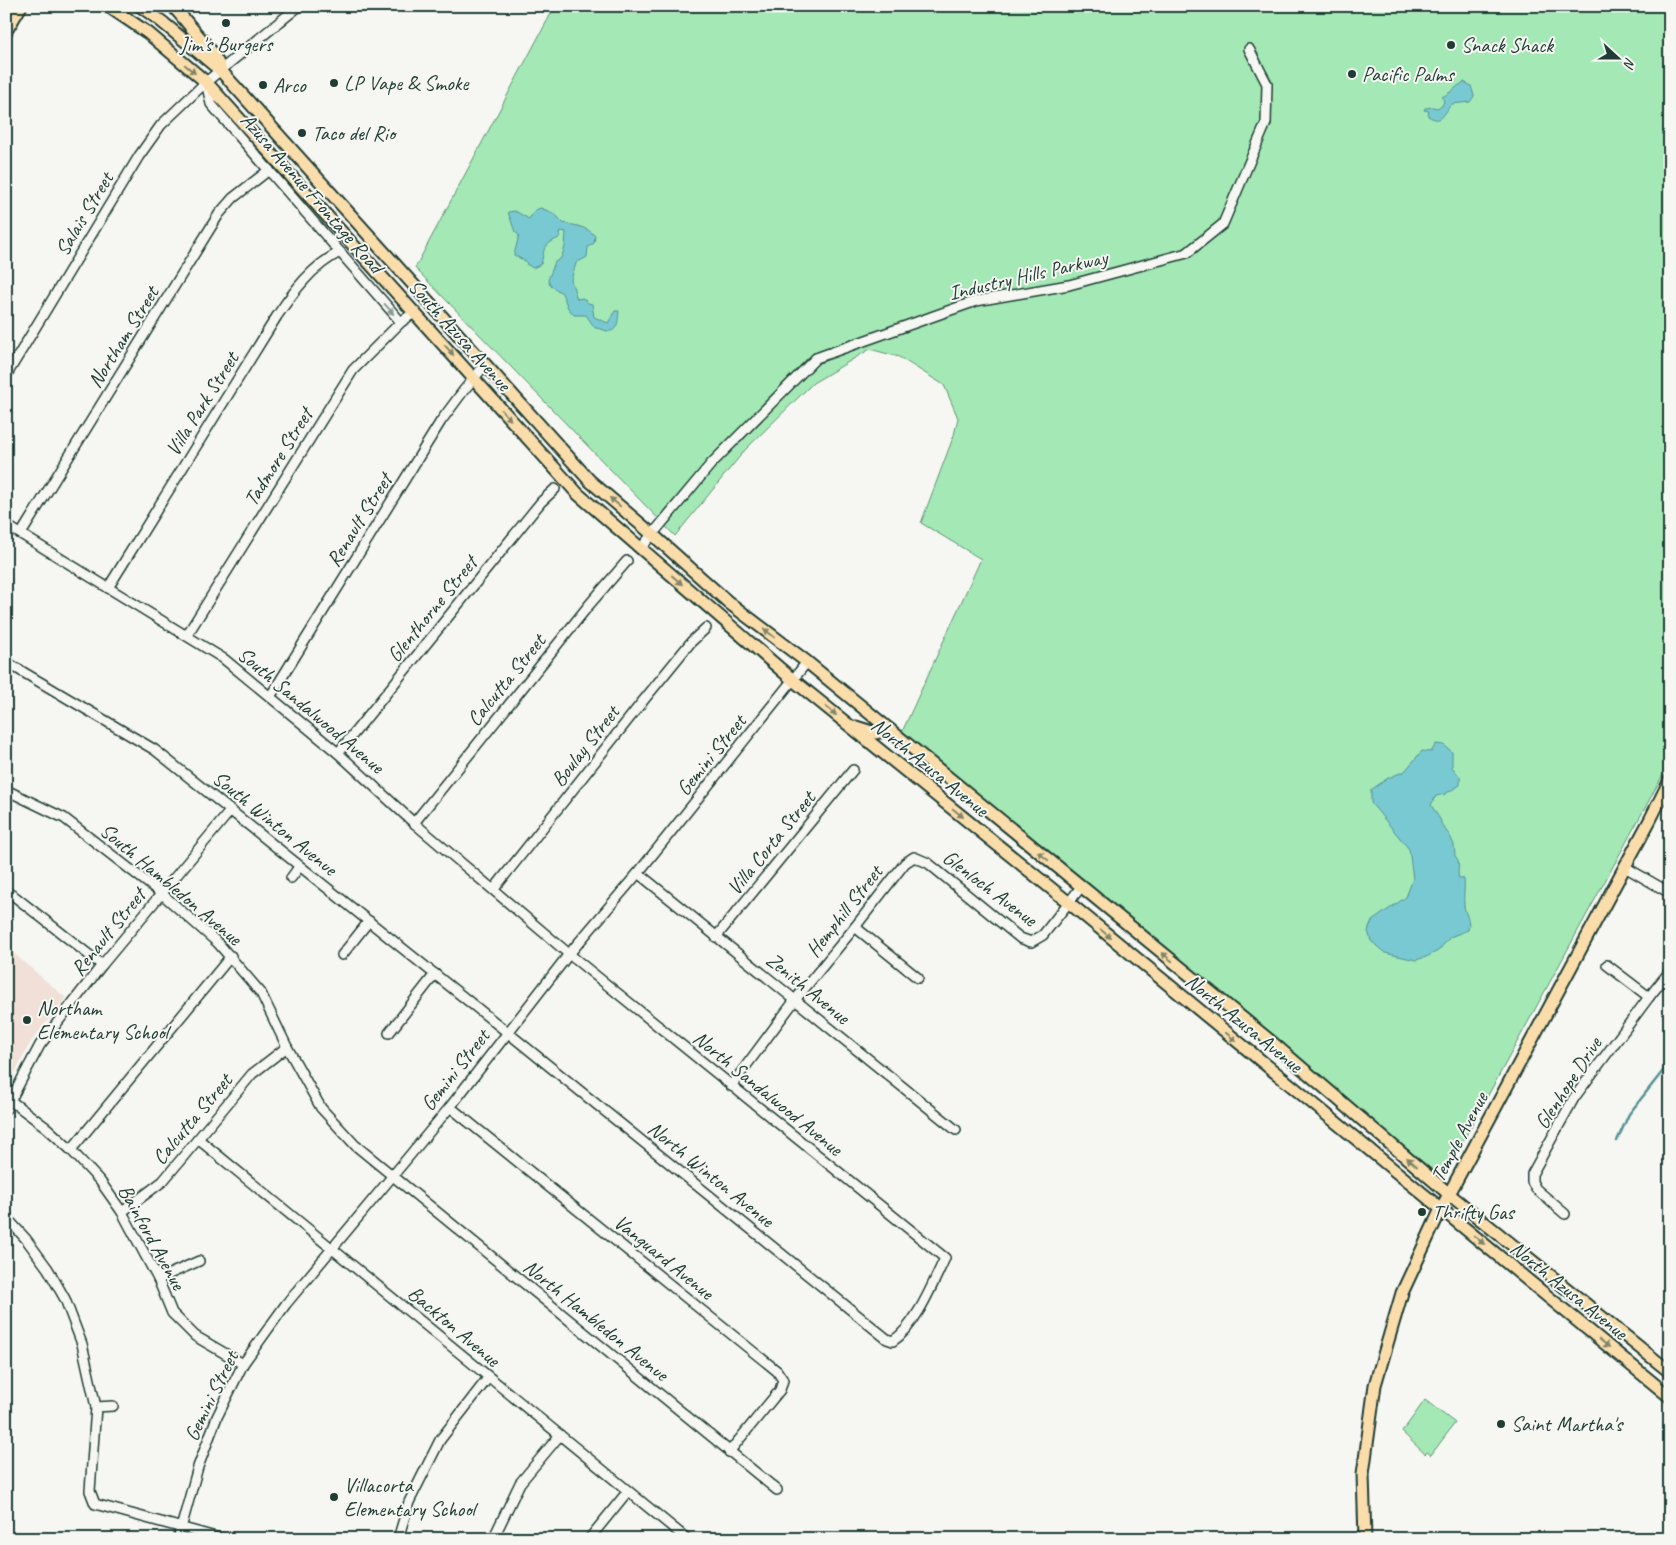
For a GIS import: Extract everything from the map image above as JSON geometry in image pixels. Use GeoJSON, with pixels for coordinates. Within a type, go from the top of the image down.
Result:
{"type":"FeatureCollection","features":[{"type":"Feature","properties":{"kind":"main road"},"geometry":{"type":"LineString","coordinates":[[6,31],[20,6]]}},
{"type":"Feature","properties":{"kind":"main road","name":"South Azusa Avenue"},"geometry":{"type":"LineString","coordinates":[[108,6],[148,33],[206,82],[578,494],[793,680]]}},
{"type":"Feature","properties":{"kind":"main road","name":"South Azusa Avenue"},"geometry":{"type":"LineString","coordinates":[[140,6],[221,70],[590,481],[728,602],[807,662]]}},
{"type":"Feature","properties":{"kind":"main road"},"geometry":{"type":"LineString","coordinates":[[173,6],[212,52],[221,70]]}},
{"type":"Feature","properties":{"kind":"main road"},"geometry":{"type":"LineString","coordinates":[[323,210],[336,199]]}},
{"type":"Feature","properties":{"kind":"main road","name":"North Azusa Avenue"},"geometry":{"type":"LineString","coordinates":[[807,662],[1268,1039],[1450,1194],[1670,1372]]}},
{"type":"Feature","properties":{"kind":"main road","name":"North Azusa Avenue"},"geometry":{"type":"LineString","coordinates":[[793,680],[1068,902],[1670,1397]]}},
{"type":"Feature","properties":{"kind":"main road"},"geometry":{"type":"LineString","coordinates":[[848,724],[875,733],[890,730]]}},
{"type":"Feature","properties":{"kind":"main road","name":"Temple Avenue"},"geometry":{"type":"LineString","coordinates":[[1365,1539],[1363,1474],[1375,1384],[1402,1293],[1441,1209],[1670,780]]}},
{"type":"Feature","properties":{"kind":"street","name":"Salais Street"},"geometry":{"type":"LineString","coordinates":[[6,376],[139,156],[161,125],[206,82],[299,6]]}},
{"type":"Feature","properties":{"kind":"street","name":"Industry Hills Parkway"},"geometry":{"type":"LineString","coordinates":[[641,548],[711,464],[816,358],[976,301],[1069,284],[1187,253],[1216,230],[1223,224],[1266,123],[1267,84],[1248,49]]}},
{"type":"Feature","properties":{"kind":"street","name":"Azusa Avenue Frontage Road"},"geometry":{"type":"LineString","coordinates":[[206,82],[211,104],[401,322]]}},
{"type":"Feature","properties":{"kind":"street","name":"Northam Street"},"geometry":{"type":"LineString","coordinates":[[21,534],[219,214],[233,198],[269,170]]}},
{"type":"Feature","properties":{"kind":"street","name":"Villa Park Street"},"geometry":{"type":"LineString","coordinates":[[108,588],[296,288],[329,258],[340,252]]}},
{"type":"Feature","properties":{"kind":"street","name":"Tadmore Street"},"geometry":{"type":"LineString","coordinates":[[187,635],[353,370],[401,322],[415,312]]}},
{"type":"Feature","properties":{"kind":"street","name":"Renault Street"},"geometry":{"type":"LineString","coordinates":[[270,697],[442,421],[485,365]]}},
{"type":"Feature","properties":{"kind":"street","name":"Glenthorne Street"},"geometry":{"type":"LineString","coordinates":[[338,753],[541,502],[555,489]]}},
{"type":"Feature","properties":{"kind":"street","name":"South Sandalwood Avenue"},"geometry":{"type":"LineString","coordinates":[[6,525],[224,658],[338,753],[414,823],[570,954]]}},
{"type":"Feature","properties":{"kind":"street","name":"Calcutta Street"},"geometry":{"type":"LineString","coordinates":[[414,823],[627,560]]}},
{"type":"Feature","properties":{"kind":"street","name":"Boulay Street"},"geometry":{"type":"LineString","coordinates":[[494,889],[643,701],[691,642],[706,628]]}},
{"type":"Feature","properties":{"kind":"street","name":"South Winton Avenue"},"geometry":{"type":"LineString","coordinates":[[6,662],[155,750],[507,1032]]}},
{"type":"Feature","properties":{"kind":"street","name":"Gemini Street"},"geometry":{"type":"LineString","coordinates":[[178,1539],[198,1467],[217,1417],[243,1364],[286,1304],[450,1106],[507,1032],[638,873],[807,662]]}},
{"type":"Feature","properties":{"kind":"street","name":"Villa Corta Street"},"geometry":{"type":"LineString","coordinates":[[716,937],[853,770]]}},
{"type":"Feature","properties":{"kind":"street","name":"South Hambledon Avenue"},"geometry":{"type":"LineString","coordinates":[[6,790],[64,818],[162,894],[218,943],[261,993],[287,1048],[322,1108],[354,1145],[392,1176]]}},
{"type":"Feature","properties":{"kind":"street","name":"Renault Street"},"geometry":{"type":"LineString","coordinates":[[8,1105],[40,1045],[102,966],[231,810]]}},
{"type":"Feature","properties":{"kind":"street","name":"Glenloch Avenue"},"geometry":{"type":"LineString","coordinates":[[914,857],[928,863],[1020,938],[1031,942],[1043,935],[1081,887]]}},
{"type":"Feature","properties":{"kind":"street","name":"Hemphill Street"},"geometry":{"type":"LineString","coordinates":[[731,1086],[795,1000],[905,863],[914,857]]}},
{"type":"Feature","properties":{"kind":"street"},"geometry":{"type":"LineString","coordinates":[[1624,866],[1670,893]]}},
{"type":"Feature","properties":{"kind":"street"},"geometry":{"type":"LineString","coordinates":[[291,878],[299,867]]}},
{"type":"Feature","properties":{"kind":"street","name":"Zenith Avenue"},"geometry":{"type":"LineString","coordinates":[[638,873],[956,1130]]}},
{"type":"Feature","properties":{"kind":"street"},"geometry":{"type":"LineString","coordinates":[[6,892],[14,896],[102,966]]}},
{"type":"Feature","properties":{"kind":"street"},"geometry":{"type":"LineString","coordinates":[[342,955],[368,921]]}},
{"type":"Feature","properties":{"kind":"street"},"geometry":{"type":"LineString","coordinates":[[855,927],[918,978]]}},
{"type":"Feature","properties":{"kind":"street","name":"North Sandalwood Avenue"},"geometry":{"type":"LineString","coordinates":[[570,954],[945,1258]]}},
{"type":"Feature","properties":{"kind":"street"},"geometry":{"type":"LineString","coordinates":[[71,1150],[231,956]]}},
{"type":"Feature","properties":{"kind":"street"},"geometry":{"type":"LineString","coordinates":[[1607,964],[1649,997]]}},
{"type":"Feature","properties":{"kind":"street","name":"Glenhope Drive"},"geometry":{"type":"LineString","coordinates":[[1565,1214],[1536,1190],[1532,1182],[1532,1174],[1574,1098],[1670,971]]}},
{"type":"Feature","properties":{"kind":"street"},"geometry":{"type":"LineString","coordinates":[[389,1033],[435,974]]}},
{"type":"Feature","properties":{"kind":"street","name":"North Winton Avenue"},"geometry":{"type":"LineString","coordinates":[[507,1032],[887,1339],[893,1341],[901,1336],[924,1302],[945,1258]]}},
{"type":"Feature","properties":{"kind":"street","name":"Calcutta Street"},"geometry":{"type":"LineString","coordinates":[[122,1212],[164,1180],[252,1074],[287,1048]]}},
{"type":"Feature","properties":{"kind":"street","name":"Bainford Avenue"},"geometry":{"type":"LineString","coordinates":[[8,1105],[47,1128],[100,1181],[122,1212],[158,1279],[172,1313],[195,1336],[243,1364]]}},
{"type":"Feature","properties":{"kind":"street","name":"Vanguard Avenue"},"geometry":{"type":"LineString","coordinates":[[450,1106],[777,1371],[783,1380],[780,1390],[729,1452]]}},
{"type":"Feature","properties":{"kind":"street","name":"Backton Avenue"},"geometry":{"type":"LineString","coordinates":[[198,1139],[687,1539]]}},
{"type":"Feature","properties":{"kind":"street","name":"North Hambledon Avenue"},"geometry":{"type":"LineString","coordinates":[[392,1176],[777,1490]]}},
{"type":"Feature","properties":{"kind":"street"},"geometry":{"type":"LineString","coordinates":[[6,1217],[26,1239],[48,1270],[65,1299],[82,1344],[96,1407],[90,1491],[95,1504],[223,1539]]}},
{"type":"Feature","properties":{"kind":"street"},"geometry":{"type":"LineString","coordinates":[[158,1279],[199,1261]]}},
{"type":"Feature","properties":{"kind":"street"},"geometry":{"type":"LineString","coordinates":[[398,1539],[409,1502],[440,1440],[488,1378]]}},
{"type":"Feature","properties":{"kind":"street"},"geometry":{"type":"LineString","coordinates":[[96,1407],[113,1406]]}},
{"type":"Feature","properties":{"kind":"street"},"geometry":{"type":"LineString","coordinates":[[493,1539],[520,1483],[560,1435]]}},
{"type":"Feature","properties":{"kind":"street"},"geometry":{"type":"LineString","coordinates":[[589,1539],[628,1491]]}},
{"type":"Feature","properties":{"kind":"shaded area","name":"Northam Elementary School"},"geometry":{"type":"Polygon","coordinates":[[[6,947],[66,998],[30,1043],[6,1090],[6,947]]]}},
{"type":"Feature","properties":{"kind":"green space"},"geometry":{"type":"Polygon","coordinates":[[[555,6],[1670,6],[1670,762],[1444,1176],[1435,1172],[902,732],[981,559],[921,523],[954,435],[958,418],[944,385],[899,357],[870,349],[813,383],[745,450],[675,536],[415,268],[555,6]]]}},
{"type":"Feature","properties":{"kind":"green space"},"geometry":{"type":"Polygon","coordinates":[[[1425,1400],[1455,1423],[1431,1455],[1427,1452],[1425,1454],[1402,1432],[1425,1400]]]}},
{"type":"Feature","properties":{"kind":"water"},"geometry":{"type":"Polygon","coordinates":[[[1464,82],[1471,86],[1474,96],[1470,102],[1452,104],[1440,119],[1428,116],[1429,111],[1424,110],[1425,108],[1442,106],[1444,101],[1442,97],[1464,82]]]}},
{"type":"Feature","properties":{"kind":"water"},"geometry":{"type":"Polygon","coordinates":[[[541,208],[555,214],[563,223],[585,228],[595,236],[594,243],[588,247],[587,257],[576,263],[571,280],[577,299],[583,298],[592,304],[594,317],[608,323],[615,311],[619,311],[614,330],[607,331],[595,328],[586,315],[574,315],[568,308],[562,293],[551,286],[548,280],[555,262],[561,258],[565,247],[566,232],[561,231],[559,238],[546,246],[541,264],[533,268],[526,264],[527,262],[514,255],[519,235],[515,232],[508,212],[515,211],[529,219],[535,210],[541,208]]]}},
{"type":"Feature","properties":{"kind":"water"},"geometry":{"type":"Polygon","coordinates":[[[1436,744],[1444,745],[1452,752],[1452,767],[1460,777],[1460,785],[1445,794],[1436,796],[1431,805],[1454,845],[1455,856],[1459,863],[1459,878],[1464,879],[1464,905],[1469,926],[1468,930],[1450,937],[1438,951],[1416,960],[1385,953],[1371,941],[1368,931],[1372,921],[1406,897],[1413,879],[1409,849],[1371,803],[1371,790],[1388,778],[1405,771],[1422,751],[1431,752],[1436,744]]]}},
{"type":"Feature","properties":{"kind":"waterway"},"geometry":{"type":"LineString","coordinates":[[1617,1141],[1629,1114],[1670,1062]]}},
{"type":"Feature","properties":{"kind":"place","name":"Jim's Burgers"},"geometry":{"type":"Point","coordinates":[226,23]}},
{"type":"Feature","properties":{"kind":"place","name":"Snack Shack"},"geometry":{"type":"Point","coordinates":[1451,45]}},
{"type":"Feature","properties":{"kind":"place","name":"Pacific Palms"},"geometry":{"type":"Point","coordinates":[1352,74]}},
{"type":"Feature","properties":{"kind":"place","name":"LP Vape & Smoke"},"geometry":{"type":"Point","coordinates":[334,83]}},
{"type":"Feature","properties":{"kind":"place","name":"Arco"},"geometry":{"type":"Point","coordinates":[263,85]}},
{"type":"Feature","properties":{"kind":"place","name":"Taco del Rio"},"geometry":{"type":"Point","coordinates":[302,133]}},
{"type":"Feature","properties":{"kind":"place","name":"Northam Elementary School"},"geometry":{"type":"Point","coordinates":[27,1020]}},
{"type":"Feature","properties":{"kind":"place","name":"Thrifty Gas"},"geometry":{"type":"Point","coordinates":[1422,1212]}},
{"type":"Feature","properties":{"kind":"place","name":"Saint Martha's"},"geometry":{"type":"Point","coordinates":[1501,1424]}},
{"type":"Feature","properties":{"kind":"place","name":"Villacorta Elementary School"},"geometry":{"type":"Point","coordinates":[334,1497]}}]}
